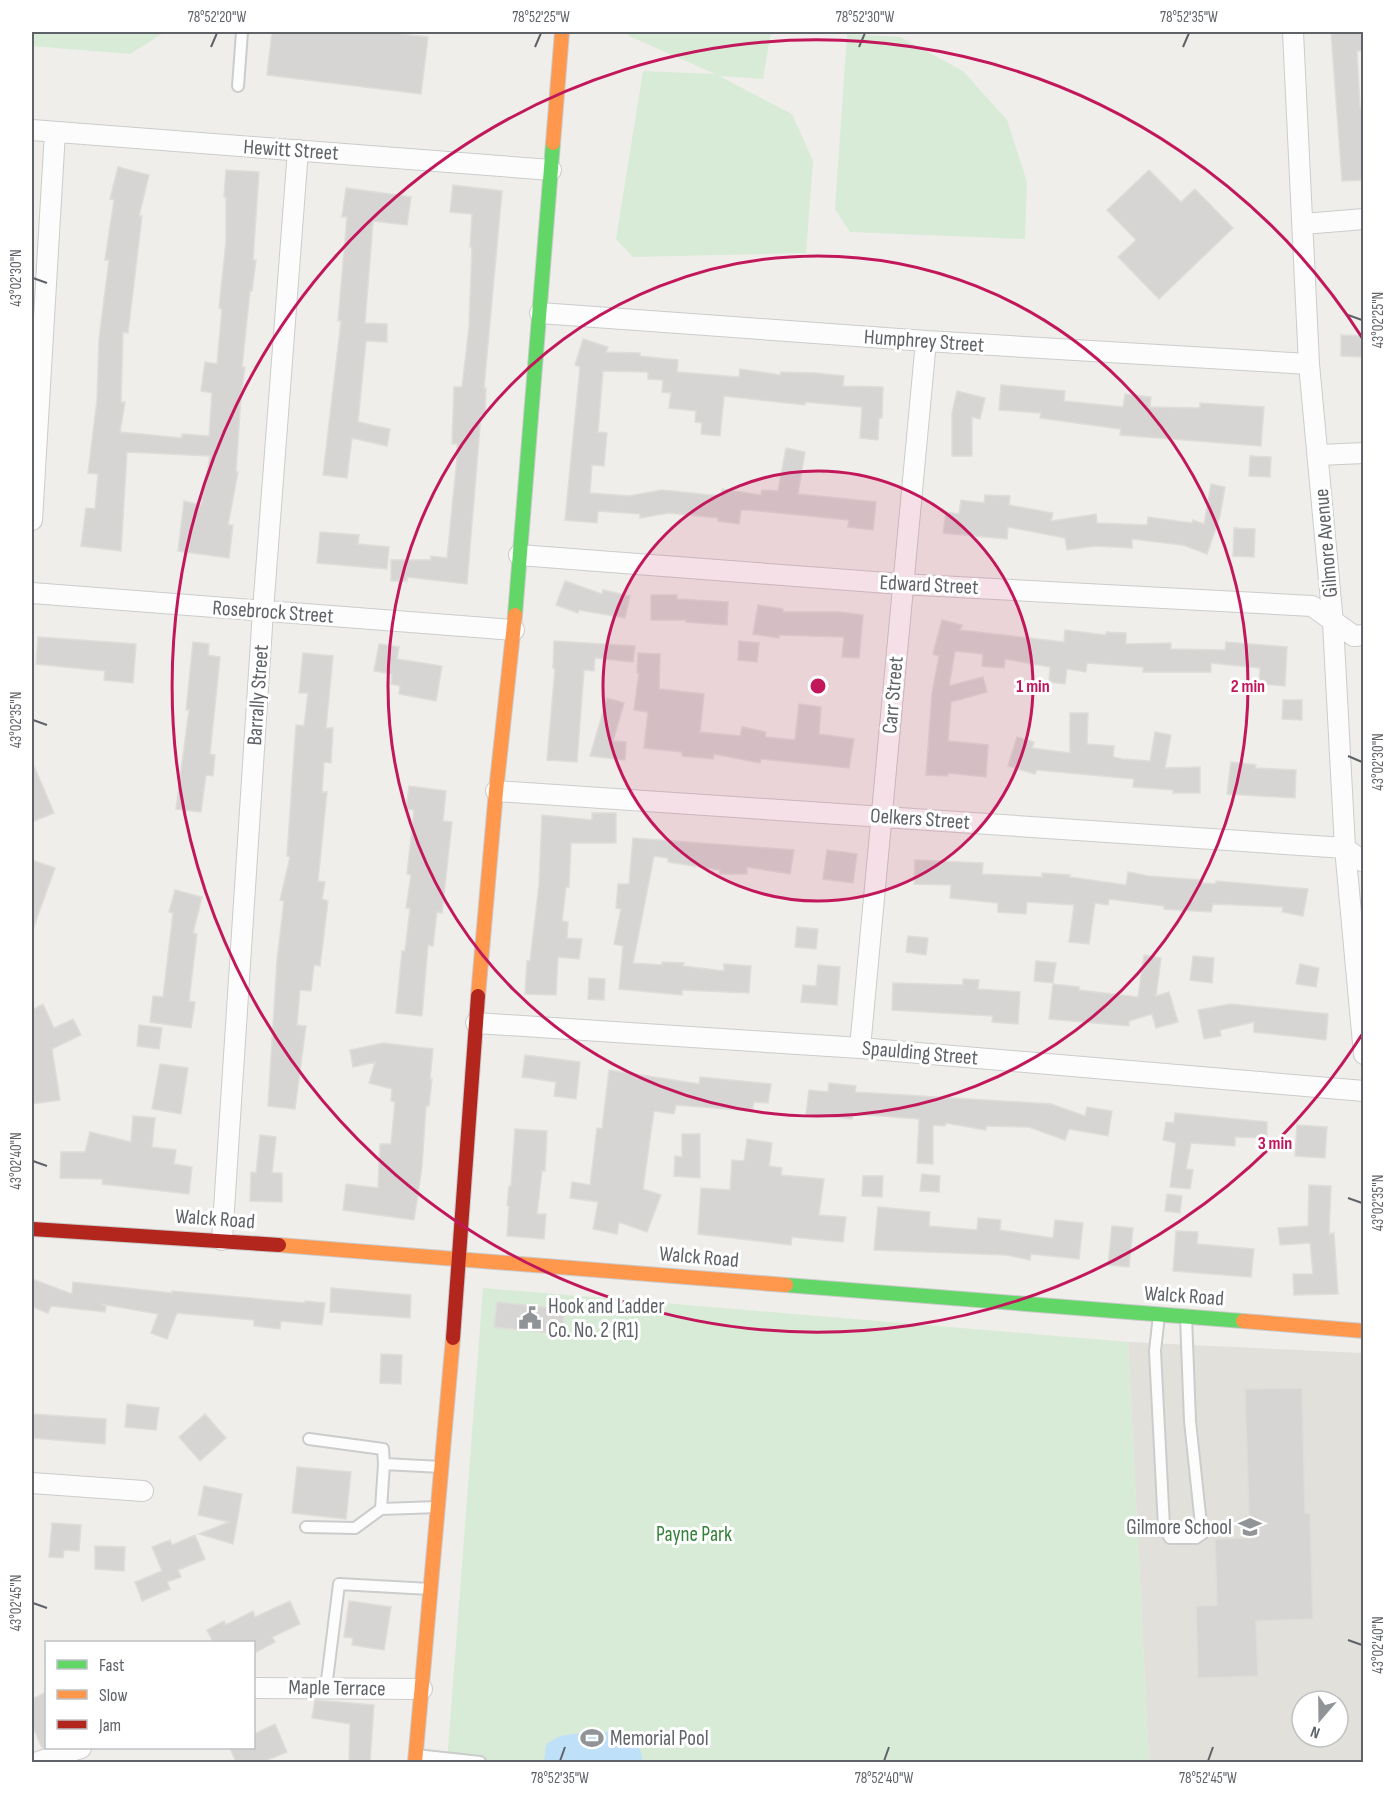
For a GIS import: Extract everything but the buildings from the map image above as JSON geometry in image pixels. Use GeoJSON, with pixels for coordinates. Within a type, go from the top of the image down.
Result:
{"type":"FeatureCollection","features":[{"type":"Feature","properties":{"kind":"street"},"geometry":{"type":"LineString","coordinates":[[415,1759],[460,1259],[476,1023],[496,791],[514,630],[562,32]]}},
{"type":"Feature","properties":{"kind":"street","name":"Gilmore Avenue"},"geometry":{"type":"LineString","coordinates":[[1293,32],[1309,364],[1333,623],[1345,848],[1364,1054]]}},
{"type":"Feature","properties":{"kind":"street","name":"Hewitt Street"},"geometry":{"type":"LineString","coordinates":[[32,130],[551,170]]}},
{"type":"Feature","properties":{"kind":"street"},"geometry":{"type":"LineString","coordinates":[[32,520],[55,132]]}},
{"type":"Feature","properties":{"kind":"street","name":"Barrally Street"},"geometry":{"type":"LineString","coordinates":[[222,1240],[263,611],[298,150]]}},
{"type":"Feature","properties":{"kind":"street"},"geometry":{"type":"LineString","coordinates":[[1303,224],[1364,219]]}},
{"type":"Feature","properties":{"kind":"street","name":"Humphrey Street"},"geometry":{"type":"LineString","coordinates":[[540,313],[926,341],[1309,364]]}},
{"type":"Feature","properties":{"kind":"street","name":"Carr Street"},"geometry":{"type":"LineString","coordinates":[[860,1048],[883,817],[901,584],[926,341]]}},
{"type":"Feature","properties":{"kind":"street"},"geometry":{"type":"LineString","coordinates":[[1319,455],[1364,453]]}},
{"type":"Feature","properties":{"kind":"street","name":"Edward Street"},"geometry":{"type":"LineString","coordinates":[[519,555],[901,584],[1312,606],[1354,636],[1364,635]]}},
{"type":"Feature","properties":{"kind":"street","name":"Rosebrock Street"},"geometry":{"type":"LineString","coordinates":[[32,593],[514,630]]}},
{"type":"Feature","properties":{"kind":"street","name":"Oelkers Street"},"geometry":{"type":"LineString","coordinates":[[496,791],[1345,848]]}},
{"type":"Feature","properties":{"kind":"street"},"geometry":{"type":"LineString","coordinates":[[1345,848],[1364,862]]}},
{"type":"Feature","properties":{"kind":"street","name":"Spaulding Street"},"geometry":{"type":"LineString","coordinates":[[476,1023],[860,1048],[1364,1091]]}},
{"type":"Feature","properties":{"kind":"street","name":"Walck Road"},"geometry":{"type":"LineString","coordinates":[[32,1229],[222,1240],[1364,1331]]}},
{"type":"Feature","properties":{"kind":"street"},"geometry":{"type":"LineString","coordinates":[[32,1483],[143,1491]]}},
{"type":"Feature","properties":{"kind":"street","name":"Maple Terrace"},"geometry":{"type":"LineString","coordinates":[[255,1688],[422,1689]]}},
{"type":"Feature","properties":{"kind":"street"},"geometry":{"type":"LineString","coordinates":[[38,1762],[78,1749]]}},
{"type":"Feature","properties":{"kind":"lane"},"geometry":{"type":"LineString","coordinates":[[238,86],[242,32]]}},
{"type":"Feature","properties":{"kind":"lane"},"geometry":{"type":"LineString","coordinates":[[1159,1315],[1155,1351],[1164,1527],[1170,1538],[1196,1538],[1202,1534],[1190,1421],[1186,1317]]}},
{"type":"Feature","properties":{"kind":"lane"},"geometry":{"type":"LineString","coordinates":[[309,1439],[383,1449],[381,1509]]}},
{"type":"Feature","properties":{"kind":"lane"},"geometry":{"type":"LineString","coordinates":[[384,1464],[442,1467]]}},
{"type":"Feature","properties":{"kind":"lane"},"geometry":{"type":"LineString","coordinates":[[306,1527],[355,1528],[381,1509],[438,1507]]}},
{"type":"Feature","properties":{"kind":"lane"},"geometry":{"type":"LineString","coordinates":[[326,1688],[339,1584],[431,1589]]}},
{"type":"Feature","properties":{"kind":"lane"},"geometry":{"type":"LineString","coordinates":[[415,1759],[472,1759],[480,1762]]}},
{"type":"Feature","properties":{"kind":"shaded area","name":"Gilmore School"},"geometry":{"type":"Polygon","coordinates":[[[1128,1342],[1363,1353],[1363,1762],[1149,1762],[1128,1342]]]}},
{"type":"Feature","properties":{"kind":"green space"},"geometry":{"type":"Polygon","coordinates":[[[32,32],[165,32],[130,54],[32,46],[32,32]]]}},
{"type":"Feature","properties":{"kind":"green space"},"geometry":{"type":"Polygon","coordinates":[[[628,32],[771,32],[763,79],[719,76],[792,114],[813,161],[806,253],[633,257],[616,239],[643,71],[715,74],[629,36],[628,32]]]}},
{"type":"Feature","properties":{"kind":"green space"},"geometry":{"type":"Polygon","coordinates":[[[847,34],[900,37],[963,71],[1007,120],[1027,182],[1025,239],[850,232],[835,209],[847,34]]]}},
{"type":"Feature","properties":{"kind":"green space","name":"Payne Park"},"geometry":{"type":"Polygon","coordinates":[[[483,1288],[1128,1342],[1149,1762],[447,1762],[483,1288]]]}},
{"type":"Feature","properties":{"kind":"water"},"geometry":{"type":"Polygon","coordinates":[[[612,1732],[630,1738],[638,1745],[642,1762],[544,1762],[546,1745],[553,1740],[578,1733],[612,1732]]]}},
{"type":"Feature","properties":{"kind":"traffic: fast"},"geometry":{"type":"LineString","coordinates":[[515,615],[553,143]]}},
{"type":"Feature","properties":{"kind":"traffic: fast"},"geometry":{"type":"LineString","coordinates":[[786,1285],[1243,1321]]}},
{"type":"Feature","properties":{"kind":"traffic: slow"},"geometry":{"type":"LineString","coordinates":[[553,143],[562,32]]}},
{"type":"Feature","properties":{"kind":"traffic: slow"},"geometry":{"type":"LineString","coordinates":[[478,996],[496,791],[515,615]]}},
{"type":"Feature","properties":{"kind":"traffic: slow"},"geometry":{"type":"LineString","coordinates":[[279,1245],[786,1285]]}},
{"type":"Feature","properties":{"kind":"traffic: slow"},"geometry":{"type":"LineString","coordinates":[[1243,1321],[1364,1331]]}},
{"type":"Feature","properties":{"kind":"traffic: slow"},"geometry":{"type":"LineString","coordinates":[[415,1762],[453,1338]]}},
{"type":"Feature","properties":{"kind":"traffic: jam"},"geometry":{"type":"LineString","coordinates":[[453,1338],[478,996]]}},
{"type":"Feature","properties":{"kind":"traffic: jam"},"geometry":{"type":"LineString","coordinates":[[32,1229],[279,1245]]}},
{"type":"Feature","properties":{"kind":"place","name":"Hook and Ladder Co. No. 2 (R1)"},"geometry":{"type":"Point","coordinates":[530,1318]}},
{"type":"Feature","properties":{"kind":"place","name":"Gilmore School"},"geometry":{"type":"Point","coordinates":[1250,1527]}},
{"type":"Feature","properties":{"kind":"place","name":"Memorial Pool"},"geometry":{"type":"Point","coordinates":[592,1738]}}]}
